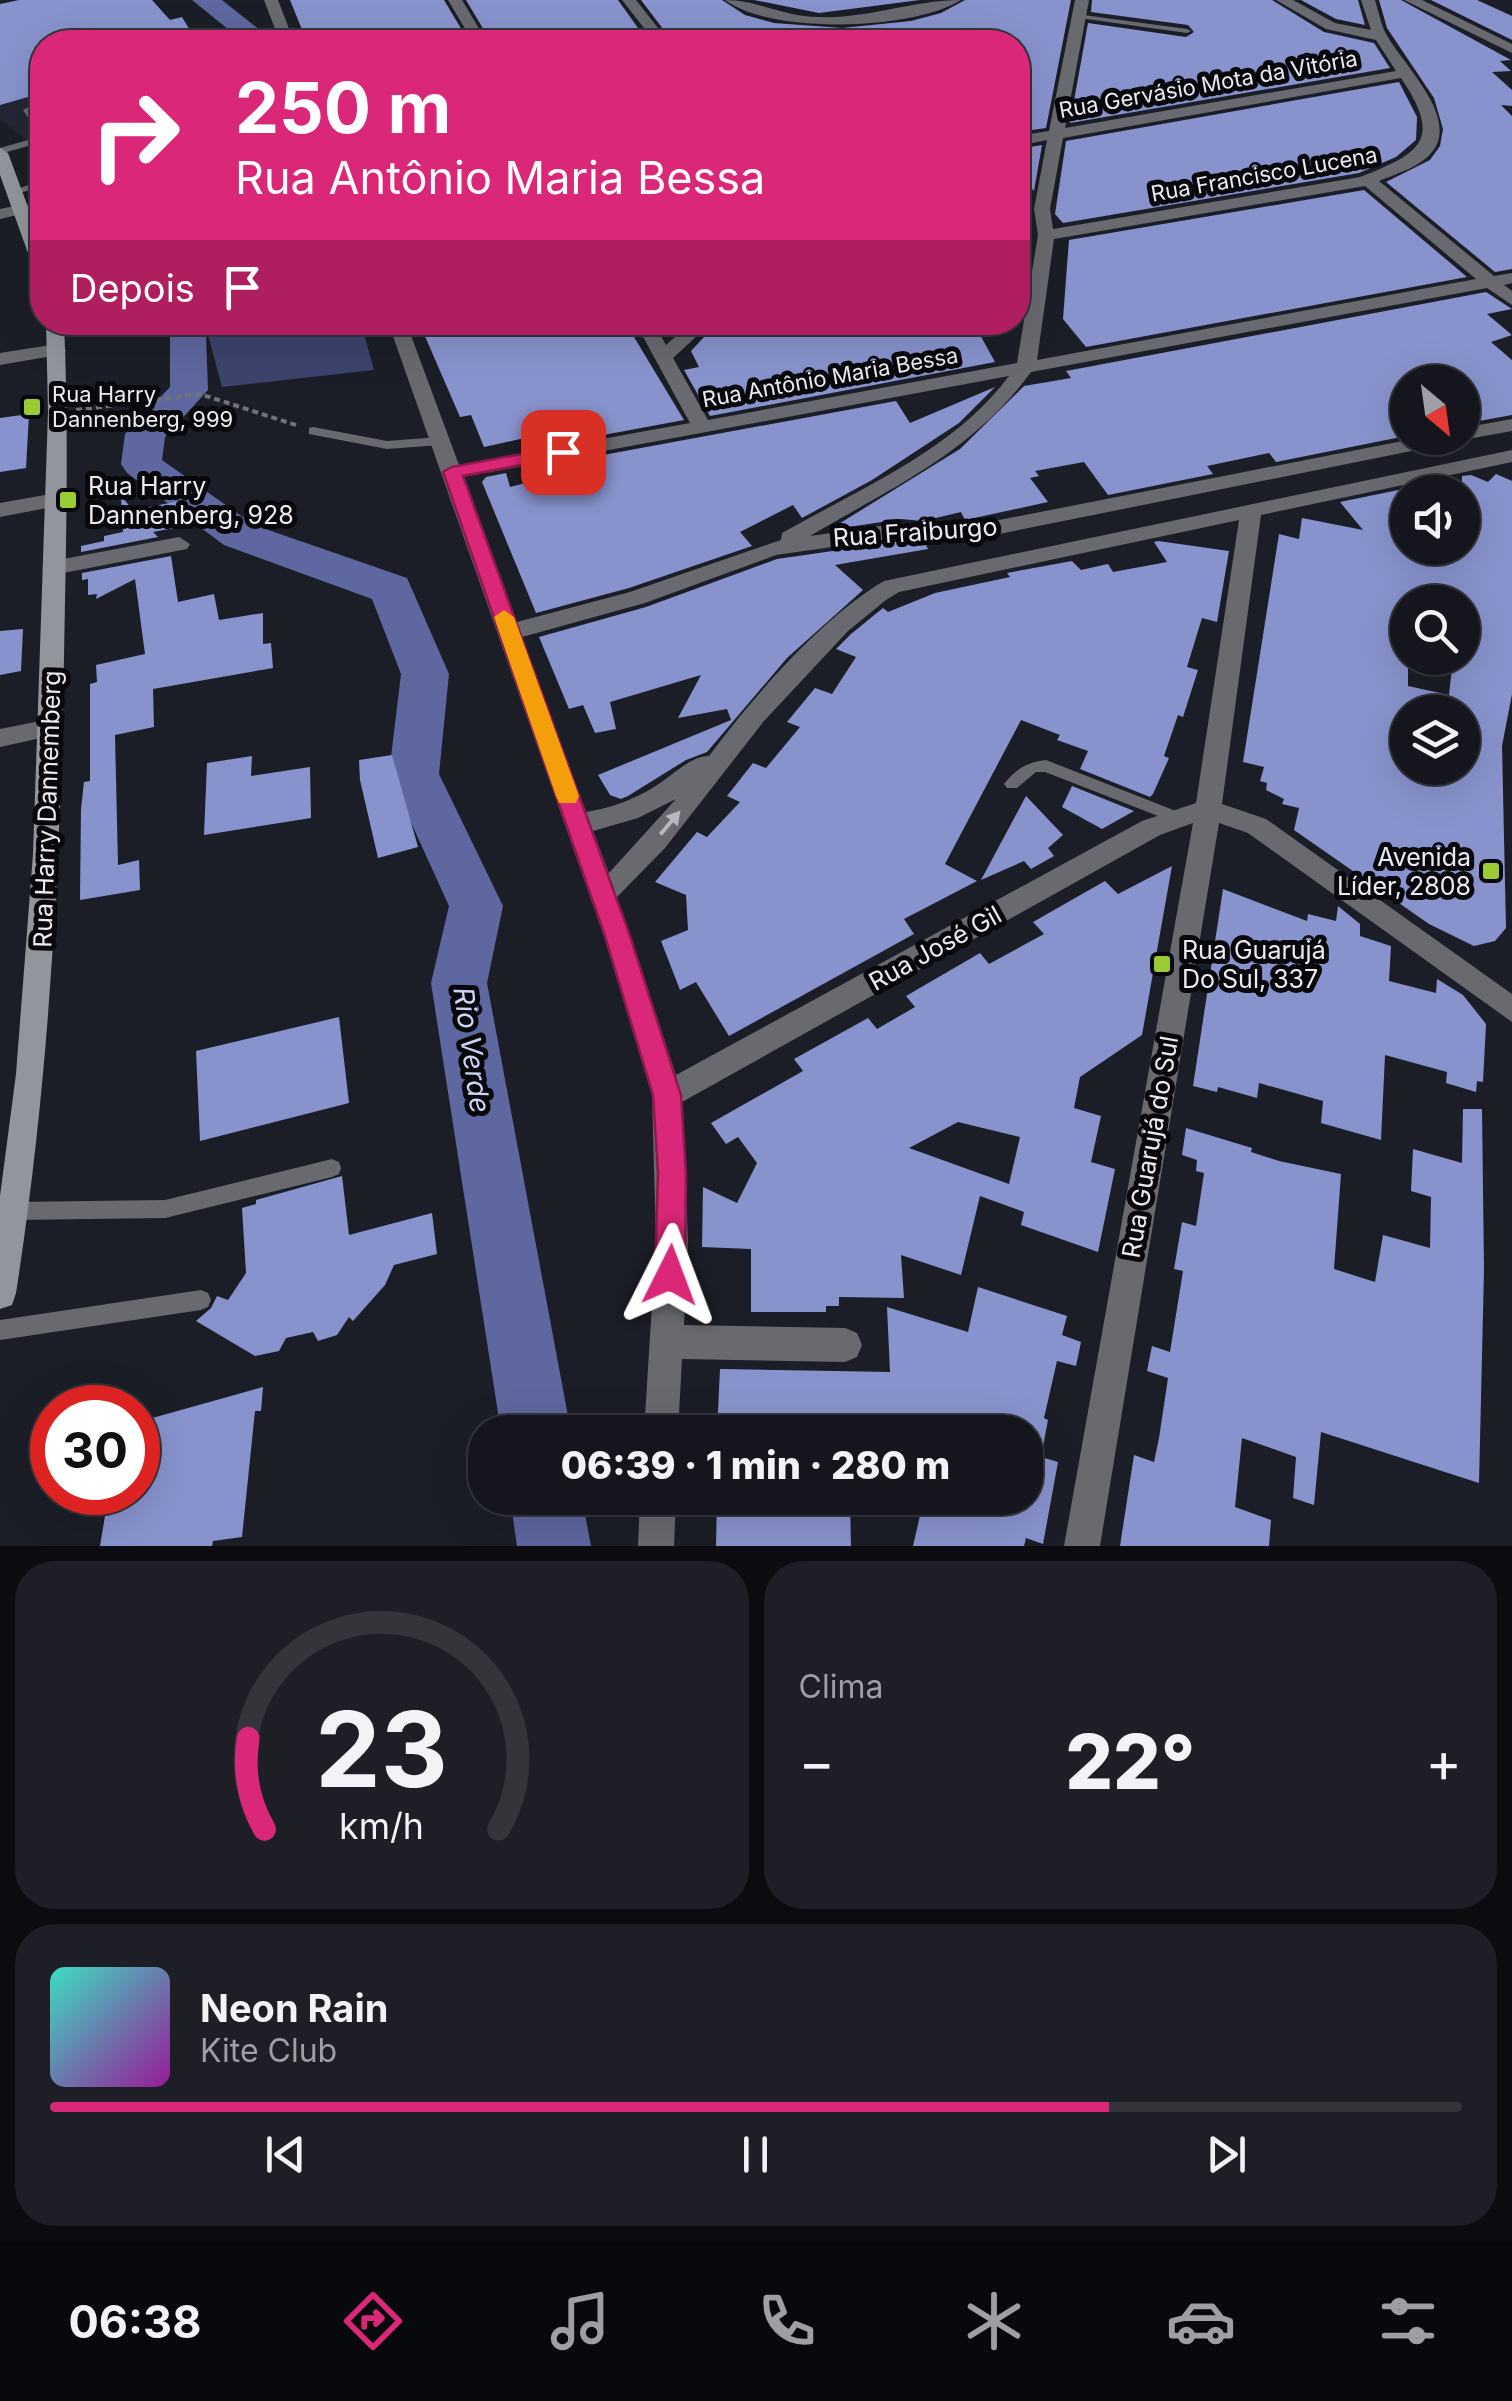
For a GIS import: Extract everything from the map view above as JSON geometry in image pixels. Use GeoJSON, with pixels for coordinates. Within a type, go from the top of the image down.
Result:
{"type":"FeatureCollection","features":[{"type":"Feature","properties":{"kind":"main road"},"geometry":{"type":"LineString","coordinates":[[0,152],[30,228]]}},
{"type":"Feature","properties":{"kind":"main road","name":"Rua Harry Dannemberg"},"geometry":{"type":"LineString","coordinates":[[0,1294],[42,980],[58,412],[56,335]]}},
{"type":"Feature","properties":{"kind":"street"},"geometry":{"type":"LineString","coordinates":[[272,0],[283,30]]}},
{"type":"Feature","properties":{"kind":"street"},"geometry":{"type":"LineString","coordinates":[[455,0],[473,30]]}},
{"type":"Feature","properties":{"kind":"street"},"geometry":{"type":"LineString","coordinates":[[629,0],[653,30]]}},
{"type":"Feature","properties":{"kind":"street"},"geometry":{"type":"LineString","coordinates":[[732,0],[778,18],[846,22],[894,16],[954,0]]}},
{"type":"Feature","properties":{"kind":"street"},"geometry":{"type":"LineString","coordinates":[[1283,0],[1331,26],[1378,36]]}},
{"type":"Feature","properties":{"kind":"street","name":"Rua Francisco Lucena"},"geometry":{"type":"LineString","coordinates":[[1046,235],[1368,180],[1411,164],[1432,148],[1439,134],[1438,116],[1378,36],[1368,0]]}},
{"type":"Feature","properties":{"kind":"street"},"geometry":{"type":"LineString","coordinates":[[1411,0],[1512,49]]}},
{"type":"Feature","properties":{"kind":"street"},"geometry":{"type":"LineString","coordinates":[[773,548],[960,438],[1002,400],[1026,366],[1046,235],[1042,209],[1081,8]]}},
{"type":"Feature","properties":{"kind":"street","name":"Rua Gervásio Mota da Vitória"},"geometry":{"type":"LineString","coordinates":[[1030,139],[1407,73]]}},
{"type":"Feature","properties":{"kind":"street"},"geometry":{"type":"LineString","coordinates":[[1368,180],[1512,300]]}},
{"type":"Feature","properties":{"kind":"street"},"geometry":{"type":"LineString","coordinates":[[0,214],[24,209]]}},
{"type":"Feature","properties":{"kind":"street","name":"Rua Antônio Maria Bessa"},"geometry":{"type":"LineString","coordinates":[[452,472],[1512,278]]}},
{"type":"Feature","properties":{"kind":"street"},"geometry":{"type":"LineString","coordinates":[[402,335],[603,894],[667,1095],[672,1241],[663,1415]]}},
{"type":"Feature","properties":{"kind":"street"},"geometry":{"type":"LineString","coordinates":[[652,335],[702,426]]}},
{"type":"Feature","properties":{"kind":"street"},"geometry":{"type":"LineString","coordinates":[[664,356],[688,335]]}},
{"type":"Feature","properties":{"kind":"street"},"geometry":{"type":"LineString","coordinates":[[0,358],[57,350]]}},
{"type":"Feature","properties":{"kind":"street"},"geometry":{"type":"LineString","coordinates":[[1480,431],[1512,425]]}},
{"type":"Feature","properties":{"kind":"street","name":"Rua Fraiburgo"},"geometry":{"type":"LineString","coordinates":[[510,632],[637,598],[773,548],[902,530],[959,534],[1390,449]]}},
{"type":"Feature","properties":{"kind":"street","name":"Rua Fraiburgo"},"geometry":{"type":"LineString","coordinates":[[603,894],[627,873],[703,784],[735,739],[854,611],[892,586],[1512,456]]}},
{"type":"Feature","properties":{"kind":"street"},"geometry":{"type":"LineString","coordinates":[[0,510],[56,500]]}},
{"type":"Feature","properties":{"kind":"street","name":"Rua Guarujá do Sul"},"geometry":{"type":"LineString","coordinates":[[1082,1546],[1208,810],[1251,510]]}},
{"type":"Feature","properties":{"kind":"street"},"geometry":{"type":"LineString","coordinates":[[53,568],[179,544]]}},
{"type":"Feature","properties":{"kind":"street"},"geometry":{"type":"LineString","coordinates":[[0,738],[50,728]]}},
{"type":"Feature","properties":{"kind":"street","name":"Rua Fraiburgo"},"geometry":{"type":"LineString","coordinates":[[577,824],[606,820],[664,796],[735,739]]}},
{"type":"Feature","properties":{"kind":"street"},"geometry":{"type":"LineString","coordinates":[[1208,810],[1233,814],[1256,826],[1512,1010]]}},
{"type":"Feature","properties":{"kind":"street","name":"Rua José Gil"},"geometry":{"type":"LineString","coordinates":[[667,1095],[1176,817],[1208,810]]}},
{"type":"Feature","properties":{"kind":"street"},"geometry":{"type":"LineString","coordinates":[[666,1342],[845,1345]]}},
{"type":"Feature","properties":{"kind":"street"},"geometry":{"type":"LineString","coordinates":[[656,1546],[657,1515]]}},
{"type":"Feature","properties":{"kind":"lane"},"geometry":{"type":"LineString","coordinates":[[1081,8],[1188,31]]}},
{"type":"Feature","properties":{"kind":"lane"},"geometry":{"type":"LineString","coordinates":[[0,152],[30,143]]}},
{"type":"Feature","properties":{"kind":"lane"},"geometry":{"type":"LineString","coordinates":[[17,191],[30,187]]}},
{"type":"Feature","properties":{"kind":"lane"},"geometry":{"type":"LineString","coordinates":[[313,430],[387,444],[440,440]]}},
{"type":"Feature","properties":{"kind":"lane"},"geometry":{"type":"LineString","coordinates":[[1012,784],[1032,768],[1046,766],[1176,817]]}},
{"type":"Feature","properties":{"kind":"lane"},"geometry":{"type":"LineString","coordinates":[[14,1211],[164,1209],[332,1168]]}},
{"type":"Feature","properties":{"kind":"lane"},"geometry":{"type":"LineString","coordinates":[[0,1330],[201,1300]]}},
{"type":"Feature","properties":{"kind":"path"},"geometry":{"type":"LineString","coordinates":[[58,412],[200,394],[313,430]]}},
{"type":"Feature","properties":{"kind":"shaded area"},"geometry":{"type":"Polygon","coordinates":[[[30,48],[30,139],[26,140],[0,119],[0,55],[30,48]]]}},
{"type":"Feature","properties":{"kind":"shaded area"},"geometry":{"type":"Polygon","coordinates":[[[208,335],[364,335],[374,370],[222,387],[208,335]]]}},
{"type":"Feature","properties":{"kind":"building"},"geometry":{"type":"Polygon","coordinates":[[[19,0],[152,0],[170,20],[182,17],[190,30],[30,30],[30,96],[0,105],[0,4],[19,0]]]}},
{"type":"Feature","properties":{"kind":"building"},"geometry":{"type":"Polygon","coordinates":[[[290,0],[444,0],[462,30],[302,30],[290,0]]]}},
{"type":"Feature","properties":{"kind":"building"},"geometry":{"type":"Polygon","coordinates":[[[466,0],[618,0],[639,30],[484,30],[466,0]]]}},
{"type":"Feature","properties":{"kind":"building"},"geometry":{"type":"Polygon","coordinates":[[[641,0],[722,0],[745,15],[774,23],[842,28],[911,21],[941,13],[965,0],[1071,0],[1046,128],[1030,130],[1030,30],[663,29],[641,0]]]}},
{"type":"Feature","properties":{"kind":"building"},"geometry":{"type":"Polygon","coordinates":[[[754,0],[920,0],[819,13],[754,0]]]}},
{"type":"Feature","properties":{"kind":"building"},"geometry":{"type":"Polygon","coordinates":[[[1092,0],[1272,0],[1324,32],[1374,43],[1390,68],[1070,123],[1088,23],[1186,37],[1194,32],[1188,25],[1091,12],[1092,0]]]}},
{"type":"Feature","properties":{"kind":"building"},"geometry":{"type":"Polygon","coordinates":[[[1301,0],[1358,0],[1365,25],[1336,19],[1301,0]]]}},
{"type":"Feature","properties":{"kind":"building"},"geometry":{"type":"Polygon","coordinates":[[[1379,0],[1401,0],[1511,60],[1500,61],[1511,71],[1492,72],[1512,90],[1512,106],[1501,105],[1512,116],[1512,269],[1495,272],[1386,182],[1430,160],[1440,146],[1443,129],[1434,98],[1387,28],[1379,0]]]}},
{"type":"Feature","properties":{"kind":"building"},"geometry":{"type":"Polygon","coordinates":[[[1431,0],[1477,0],[1512,16],[1512,40],[1431,0]]]}},
{"type":"Feature","properties":{"kind":"building"},"geometry":{"type":"Polygon","coordinates":[[[1399,82],[1417,117],[1416,140],[1396,157],[1359,173],[1063,223],[1055,214],[1066,141],[1399,82]]]}},
{"type":"Feature","properties":{"kind":"building"},"geometry":{"type":"Polygon","coordinates":[[[1042,145],[1034,191],[1030,187],[1030,147],[1042,145]]]}},
{"type":"Feature","properties":{"kind":"building"},"geometry":{"type":"Polygon","coordinates":[[[1364,190],[1467,277],[1086,347],[1063,319],[1069,240],[1364,190]]]}},
{"type":"Feature","properties":{"kind":"building"},"geometry":{"type":"Polygon","coordinates":[[[1486,292],[1512,309],[1487,314],[1512,335],[1491,342],[1512,360],[1512,415],[1480,421],[1480,365],[1390,365],[1390,439],[1276,462],[1269,453],[1207,466],[1213,474],[1108,495],[1084,462],[1035,471],[1039,476],[1030,478],[1048,502],[965,520],[961,512],[923,521],[901,519],[829,530],[960,449],[1024,386],[1071,378],[1066,371],[1486,292]]]}},
{"type":"Feature","properties":{"kind":"building"},"geometry":{"type":"Polygon","coordinates":[[[424,335],[633,335],[684,420],[555,444],[551,432],[484,447],[471,415],[460,417],[424,335]]]}},
{"type":"Feature","properties":{"kind":"building"},"geometry":{"type":"Polygon","coordinates":[[[706,335],[980,335],[995,362],[710,416],[684,370],[699,367],[691,351],[706,335]]]}},
{"type":"Feature","properties":{"kind":"building"},"geometry":{"type":"Polygon","coordinates":[[[995,387],[959,423],[872,480],[802,518],[793,505],[740,532],[752,546],[629,588],[536,613],[482,482],[486,477],[506,473],[510,487],[563,473],[560,463],[896,401],[910,423],[995,387]]]}},
{"type":"Feature","properties":{"kind":"building"},"geometry":{"type":"Polygon","coordinates":[[[29,414],[26,468],[0,472],[0,418],[29,414]]]}},
{"type":"Feature","properties":{"kind":"building"},"geometry":{"type":"Polygon","coordinates":[[[1496,474],[1512,481],[1512,694],[1502,746],[1506,928],[1495,941],[1474,946],[1429,924],[1294,830],[1299,808],[1282,804],[1284,799],[1266,790],[1267,783],[1260,781],[1264,767],[1243,762],[1279,534],[1299,539],[1302,518],[1363,530],[1340,502],[1390,492],[1390,565],[1480,565],[1480,479],[1488,482],[1496,474]]]}},
{"type":"Feature","properties":{"kind":"building"},"geometry":{"type":"Polygon","coordinates":[[[121,496],[133,510],[180,501],[195,524],[153,532],[158,537],[81,552],[81,546],[123,532],[121,496]]]}},
{"type":"Feature","properties":{"kind":"building"},"geometry":{"type":"Polygon","coordinates":[[[902,541],[925,542],[928,549],[835,565],[863,590],[787,658],[707,752],[686,760],[628,796],[621,799],[610,795],[598,775],[731,720],[727,709],[678,718],[701,675],[610,702],[616,729],[595,733],[583,705],[569,709],[539,637],[646,607],[777,559],[902,541]]]}},
{"type":"Feature","properties":{"kind":"building"},"geometry":{"type":"Polygon","coordinates":[[[1154,542],[1229,551],[1217,622],[1202,618],[1187,667],[1198,670],[1183,717],[1178,715],[1164,756],[1169,758],[1150,797],[1080,769],[1088,751],[1057,740],[1060,735],[1021,720],[945,864],[977,881],[904,919],[914,934],[729,1036],[696,982],[680,990],[661,941],[688,930],[686,895],[655,882],[697,832],[707,837],[740,802],[727,796],[753,763],[766,768],[800,727],[787,722],[815,688],[832,694],[856,657],[836,649],[851,634],[883,608],[888,612],[935,593],[1010,577],[1007,573],[1072,561],[1081,570],[1108,564],[1113,572],[1167,562],[1154,542]]]}},
{"type":"Feature","properties":{"kind":"building"},"geometry":{"type":"Polygon","coordinates":[[[171,556],[178,602],[214,594],[219,620],[263,613],[263,644],[271,643],[273,668],[153,689],[154,727],[115,735],[118,865],[139,860],[140,890],[80,900],[81,809],[84,782],[90,781],[90,684],[97,682],[96,665],[145,654],[135,579],[96,599],[97,594],[88,595],[88,579],[82,580],[82,573],[171,556]]]}},
{"type":"Feature","properties":{"kind":"building"},"geometry":{"type":"Polygon","coordinates":[[[23,629],[21,671],[0,675],[0,631],[23,629]]]}},
{"type":"Feature","properties":{"kind":"building"},"geometry":{"type":"Polygon","coordinates":[[[392,755],[418,847],[378,858],[359,760],[392,755]]]}},
{"type":"Feature","properties":{"kind":"building"},"geometry":{"type":"Polygon","coordinates":[[[252,756],[251,776],[310,767],[311,818],[204,835],[207,763],[252,756]]]}},
{"type":"Feature","properties":{"kind":"building"},"geometry":{"type":"Polygon","coordinates":[[[1072,786],[1134,811],[1102,829],[1062,807],[1072,786]]]}},
{"type":"Feature","properties":{"kind":"building"},"geometry":{"type":"Polygon","coordinates":[[[1026,796],[1063,835],[1048,848],[1054,856],[1031,869],[1024,861],[981,880],[1026,796]]]}},
{"type":"Feature","properties":{"kind":"building"},"geometry":{"type":"Polygon","coordinates":[[[1172,866],[1142,1035],[1080,1077],[1074,1108],[1101,1116],[1091,1162],[1115,1169],[1098,1252],[1021,1225],[1024,1212],[980,1196],[961,1275],[901,1255],[904,1298],[839,1297],[839,1306],[826,1306],[826,1312],[751,1312],[751,1249],[702,1247],[703,1187],[737,1203],[757,1163],[738,1137],[726,1144],[711,1123],[803,1071],[794,1059],[868,1018],[877,1029],[915,1007],[906,996],[980,953],[989,964],[1044,934],[1033,922],[1105,881],[1118,894],[1172,866]],[[958,1122],[909,1148],[1009,1184],[1020,1137],[958,1122]]]}},
{"type":"Feature","properties":{"kind":"building"},"geometry":{"type":"Polygon","coordinates":[[[1223,889],[1307,921],[1308,914],[1336,921],[1338,906],[1360,924],[1360,936],[1391,946],[1389,981],[1436,993],[1437,979],[1463,995],[1486,1024],[1483,1082],[1477,1081],[1476,1092],[1446,1083],[1447,1072],[1385,1055],[1381,1140],[1321,1123],[1323,1101],[1259,1083],[1257,1098],[1218,1087],[1217,1092],[1193,1086],[1223,889]]]}},
{"type":"Feature","properties":{"kind":"building"},"geometry":{"type":"Polygon","coordinates":[[[339,1017],[349,1103],[200,1141],[196,1051],[339,1017]]]}},
{"type":"Feature","properties":{"kind":"building"},"geometry":{"type":"Polygon","coordinates":[[[1463,1109],[1482,1109],[1484,1270],[1479,1483],[1321,1432],[1314,1505],[1293,1498],[1296,1457],[1242,1438],[1235,1507],[1271,1520],[1269,1546],[1120,1546],[1134,1455],[1154,1462],[1159,1438],[1168,1378],[1147,1371],[1152,1346],[1170,1352],[1183,1271],[1174,1269],[1182,1222],[1196,1226],[1204,1173],[1196,1171],[1197,1160],[1182,1155],[1186,1128],[1252,1148],[1251,1152],[1279,1161],[1341,1174],[1334,1269],[1375,1282],[1383,1235],[1430,1248],[1431,1197],[1411,1191],[1413,1149],[1462,1163],[1463,1109]]]}},
{"type":"Feature","properties":{"kind":"building"},"geometry":{"type":"Polygon","coordinates":[[[342,1176],[349,1235],[432,1213],[437,1254],[394,1265],[385,1285],[353,1321],[349,1317],[337,1335],[318,1341],[313,1332],[286,1338],[279,1351],[255,1356],[196,1321],[211,1308],[217,1296],[228,1300],[246,1273],[242,1208],[256,1204],[256,1200],[342,1176]]]}},
{"type":"Feature","properties":{"kind":"building"},"geometry":{"type":"Polygon","coordinates":[[[978,1287],[1067,1316],[1062,1335],[1081,1342],[1076,1366],[1057,1361],[1044,1418],[1048,1420],[1043,1446],[1043,1415],[718,1415],[720,1369],[890,1372],[887,1307],[968,1332],[978,1287]]]}},
{"type":"Feature","properties":{"kind":"building"},"geometry":{"type":"Polygon","coordinates":[[[263,1387],[261,1411],[255,1411],[242,1537],[213,1541],[212,1546],[100,1546],[105,1515],[160,1515],[160,1416],[263,1387]]]}},
{"type":"Feature","properties":{"kind":"building"},"geometry":{"type":"Polygon","coordinates":[[[1043,1458],[1058,1462],[1043,1544],[1026,1538],[1024,1546],[913,1546],[920,1515],[1043,1515],[1043,1458]]]}},
{"type":"Feature","properties":{"kind":"building"},"geometry":{"type":"Polygon","coordinates":[[[717,1515],[850,1515],[851,1546],[716,1546],[717,1515]]]}},
{"type":"Feature","properties":{"kind":"waterway","name":"Rio Verde"},"geometry":{"type":"LineString","coordinates":[[205,0],[245,30]]}},
{"type":"Feature","properties":{"kind":"waterway","name":"Rio Verde"},"geometry":{"type":"LineString","coordinates":[[188,335],[189,390],[145,434],[141,464],[239,535],[391,589],[425,674],[414,774],[476,906],[459,983],[533,1415]]}},
{"type":"Feature","properties":{"kind":"waterway","name":"Rio Verde"},"geometry":{"type":"LineString","coordinates":[[549,1515],[554,1546]]}},
{"type":"Feature","properties":{"kind":"slow traffic"},"geometry":{"type":"LineString","coordinates":[[504,617],[567,796]]}},
{"type":"Feature","properties":{"kind":"place","name":"Rua Harry Dannenberg, 999"},"geometry":{"type":"Point","coordinates":[32,407]}},
{"type":"Feature","properties":{"kind":"place","name":"Rua Harry Dannenberg, 928"},"geometry":{"type":"Point","coordinates":[68,500]}},
{"type":"Feature","properties":{"kind":"place","name":"Avenida Líder, 2808"},"geometry":{"type":"Point","coordinates":[1491,871]}},
{"type":"Feature","properties":{"kind":"place","name":"Rua Guarujá Do Sul, 337"},"geometry":{"type":"Point","coordinates":[1162,964]}},
{"type":"Feature","properties":{"kind":"route"},"geometry":{"type":"LineString","coordinates":[[563,452],[452,472],[617,933],[667,1095],[672,1173],[670,1275]]}}]}
